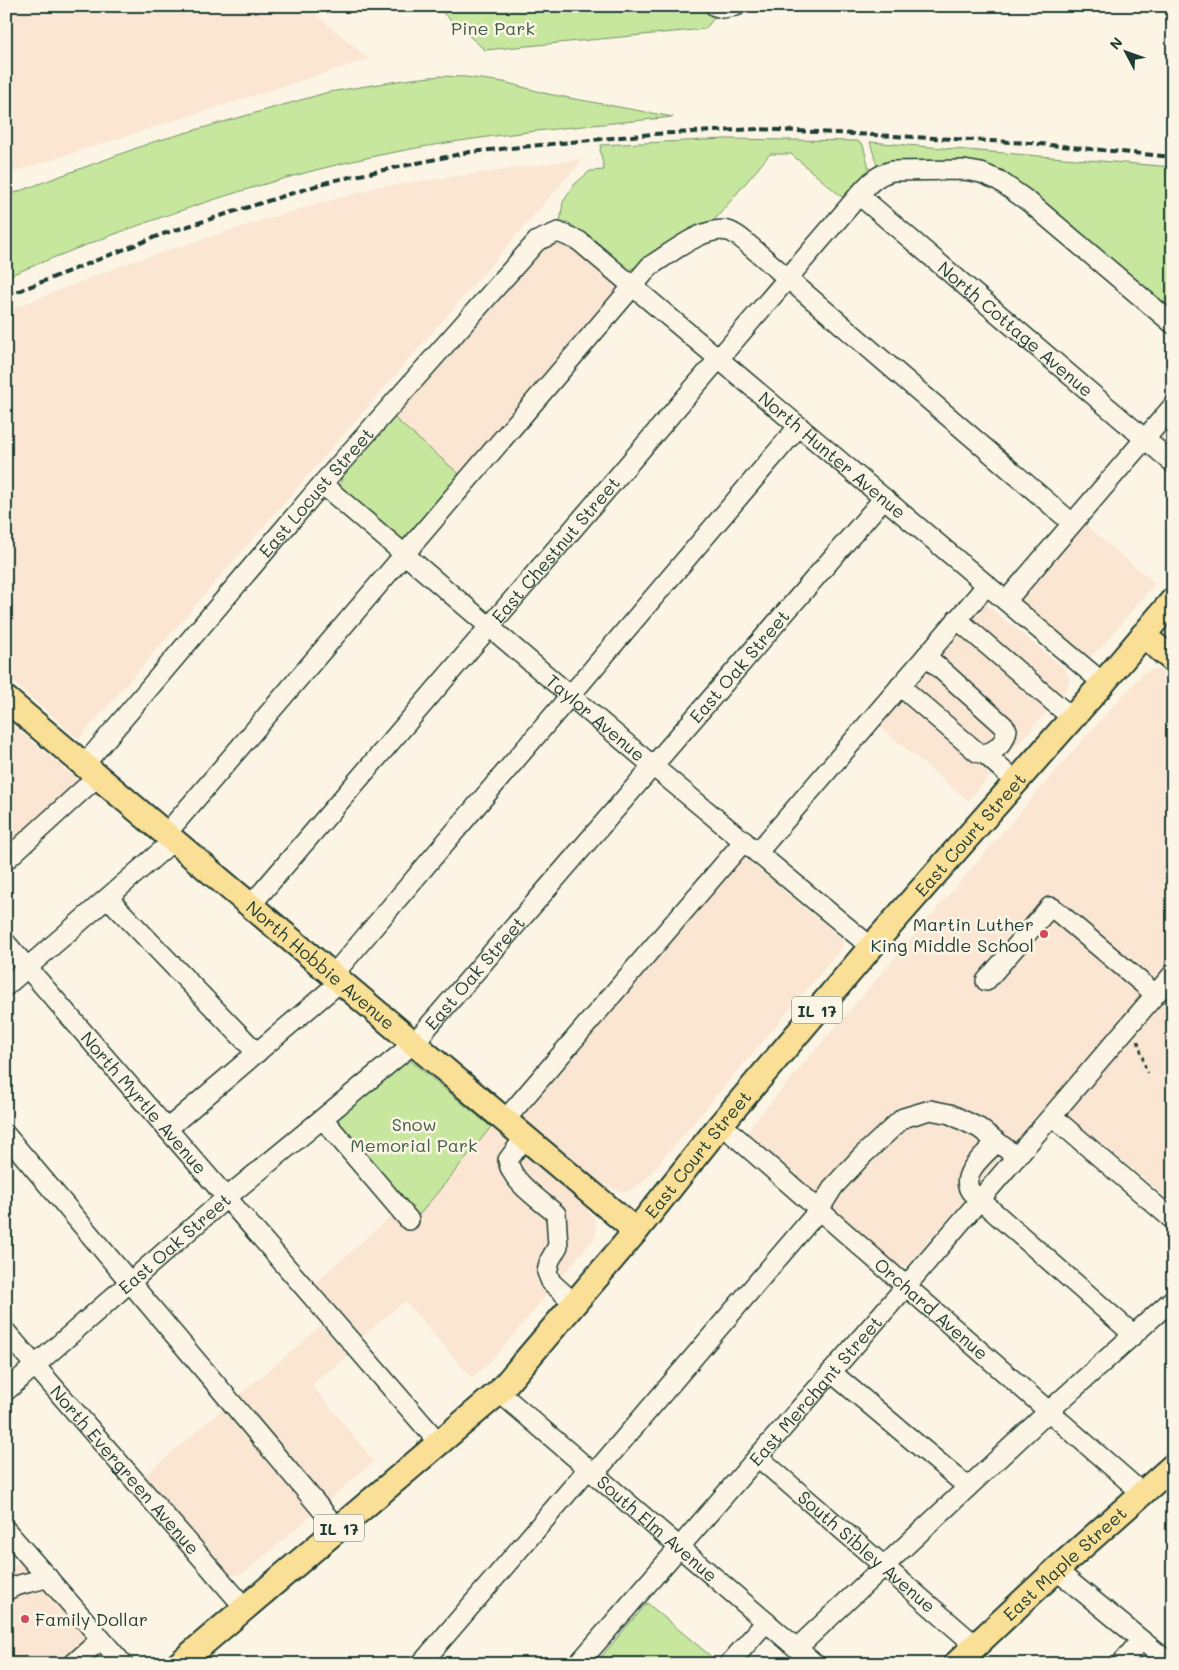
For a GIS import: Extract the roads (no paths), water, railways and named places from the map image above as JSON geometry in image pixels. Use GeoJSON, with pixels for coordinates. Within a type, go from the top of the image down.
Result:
{"type":"FeatureCollection","features":[{"type":"Feature","properties":{"kind":"main road","name":"East Court Street"},"geometry":{"type":"LineString","coordinates":[[184,1662],[244,1608],[499,1392],[636,1230],[721,1124],[871,947],[1103,683],[1173,600]]}},
{"type":"Feature","properties":{"kind":"main road"},"geometry":{"type":"LineString","coordinates":[[1143,634],[1173,660]]}},
{"type":"Feature","properties":{"kind":"main road","name":"North Hobbie Avenue"},"geometry":{"type":"LineString","coordinates":[[6,699],[636,1230]]}},
{"type":"Feature","properties":{"kind":"main road","name":"East Maple Street"},"geometry":{"type":"LineString","coordinates":[[956,1664],[1056,1570],[1173,1466]]}},
{"type":"Feature","properties":{"kind":"street"},"geometry":{"type":"LineString","coordinates":[[715,6],[723,8],[736,6]]}},
{"type":"Feature","properties":{"kind":"street","name":"East Chestnut Street"},"geometry":{"type":"LineString","coordinates":[[250,905],[869,183],[881,174],[892,171],[964,170],[981,173],[998,180],[1029,202],[1173,324]]}},
{"type":"Feature","properties":{"kind":"street","name":"North Cottage Avenue"},"geometry":{"type":"LineString","coordinates":[[859,195],[1173,463]]}},
{"type":"Feature","properties":{"kind":"street"},"geometry":{"type":"LineString","coordinates":[[6,986],[108,898],[170,837],[405,554],[650,266],[698,236],[718,230],[730,231],[788,278],[1072,523]]}},
{"type":"Feature","properties":{"kind":"street","name":"North Hunter Avenue"},"geometry":{"type":"LineString","coordinates":[[558,232],[579,241],[1103,683]]}},
{"type":"Feature","properties":{"kind":"street","name":"East Locust Street"},"geometry":{"type":"LineString","coordinates":[[6,860],[91,771],[322,484],[537,241],[558,232]]}},
{"type":"Feature","properties":{"kind":"street"},"geometry":{"type":"LineString","coordinates":[[1006,601],[1173,406]]}},
{"type":"Feature","properties":{"kind":"street"},"geometry":{"type":"LineString","coordinates":[[167,1129],[257,1053],[337,978],[571,695],[799,426]]}},
{"type":"Feature","properties":{"kind":"street","name":"Taylor Avenue"},"geometry":{"type":"LineString","coordinates":[[322,484],[654,767],[871,947]]}},
{"type":"Feature","properties":{"kind":"street","name":"East Oak Street"},"geometry":{"type":"LineString","coordinates":[[6,1391],[226,1198],[414,1043],[654,767],[884,498]]}},
{"type":"Feature","properties":{"kind":"street"},"geometry":{"type":"LineString","coordinates":[[505,1120],[750,847],[900,686],[987,585]]}},
{"type":"Feature","properties":{"kind":"street"},"geometry":{"type":"LineString","coordinates":[[958,619],[1072,718]]}},
{"type":"Feature","properties":{"kind":"street"},"geometry":{"type":"LineString","coordinates":[[926,656],[999,720],[1007,730],[1007,735],[992,753],[986,755]]}},
{"type":"Feature","properties":{"kind":"street"},"geometry":{"type":"LineString","coordinates":[[900,686],[977,752],[986,755],[1016,782]]}},
{"type":"Feature","properties":{"kind":"street"},"geometry":{"type":"LineString","coordinates":[[108,898],[257,1053]]}},
{"type":"Feature","properties":{"kind":"street"},"geometry":{"type":"LineString","coordinates":[[986,981],[1050,907],[1155,994]]}},
{"type":"Feature","properties":{"kind":"street","name":"North Myrtle Avenue"},"geometry":{"type":"LineString","coordinates":[[6,944],[439,1443]]}},
{"type":"Feature","properties":{"kind":"street","name":"East Merchant Street"},"geometry":{"type":"LineString","coordinates":[[578,1664],[907,1285],[1173,974]]}},
{"type":"Feature","properties":{"kind":"street"},"geometry":{"type":"LineString","coordinates":[[421,1664],[819,1210],[834,1186],[862,1156],[903,1118],[930,1110],[950,1114],[979,1128],[1017,1157]]}},
{"type":"Feature","properties":{"kind":"street"},"geometry":{"type":"LineString","coordinates":[[1052,1116],[1173,1220]]}},
{"type":"Feature","properties":{"kind":"street"},"geometry":{"type":"LineString","coordinates":[[323,1118],[409,1220]]}},
{"type":"Feature","properties":{"kind":"street","name":"Orchard Avenue"},"geometry":{"type":"LineString","coordinates":[[721,1124],[907,1285],[1142,1493]]}},
{"type":"Feature","properties":{"kind":"street"},"geometry":{"type":"LineString","coordinates":[[6,1136],[338,1529]]}},
{"type":"Feature","properties":{"kind":"street"},"geometry":{"type":"LineString","coordinates":[[525,1137],[508,1160],[509,1168],[520,1182],[556,1214],[558,1246],[550,1260],[547,1272],[551,1282],[574,1303]]}},
{"type":"Feature","properties":{"kind":"street"},"geometry":{"type":"LineString","coordinates":[[997,1142],[974,1166],[967,1180],[967,1186],[980,1200],[1134,1334]]}},
{"type":"Feature","properties":{"kind":"street"},"geometry":{"type":"LineString","coordinates":[[797,1648],[1049,1411],[1173,1299]]}},
{"type":"Feature","properties":{"kind":"street","name":"North Evergreen Avenue"},"geometry":{"type":"LineString","coordinates":[[6,1332],[244,1608]]}},
{"type":"Feature","properties":{"kind":"street"},"geometry":{"type":"LineString","coordinates":[[831,1372],[968,1487]]}},
{"type":"Feature","properties":{"kind":"street","name":"South Elm Avenue"},"geometry":{"type":"LineString","coordinates":[[499,1392],[815,1664]]}},
{"type":"Feature","properties":{"kind":"street","name":"South Sibley Avenue"},"geometry":{"type":"LineString","coordinates":[[758,1457],[975,1645]]}},
{"type":"Feature","properties":{"kind":"street"},"geometry":{"type":"LineString","coordinates":[[6,1530],[123,1664]]}},
{"type":"Feature","properties":{"kind":"street"},"geometry":{"type":"LineString","coordinates":[[1056,1570],[1170,1664]]}},
{"type":"Feature","properties":{"kind":"street"},"geometry":{"type":"LineString","coordinates":[[6,1591],[24,1583],[37,1582],[48,1577]]}},
{"type":"Feature","properties":{"kind":"street"},"geometry":{"type":"LineString","coordinates":[[729,1664],[766,1622]]}},
{"type":"Feature","properties":{"kind":"street"},"geometry":{"type":"LineString","coordinates":[[73,1664],[101,1639]]}},
{"type":"Feature","properties":{"kind":"street"},"geometry":{"type":"LineString","coordinates":[[1121,1664],[1141,1640]]}},
{"type":"Feature","properties":{"kind":"railway"},"geometry":{"type":"LineString","coordinates":[[6,296],[163,234],[331,181],[470,152],[652,134],[758,129],[1030,143],[1173,157]]}},
{"type":"Feature","properties":{"kind":"place","name":"Martin Luther King Middle School"},"geometry":{"type":"Point","coordinates":[1044,934]}},
{"type":"Feature","properties":{"kind":"place","name":"Family Dollar"},"geometry":{"type":"Point","coordinates":[25,1619]}},
{"type":"Feature","properties":{"kind":"park label","name":"Pine Park"},"geometry":{"type":"Point","coordinates":[493,28]}},
{"type":"Feature","properties":{"kind":"park label","name":"Snow Memorial Park"},"geometry":{"type":"Point","coordinates":[414,1134]}}]}
